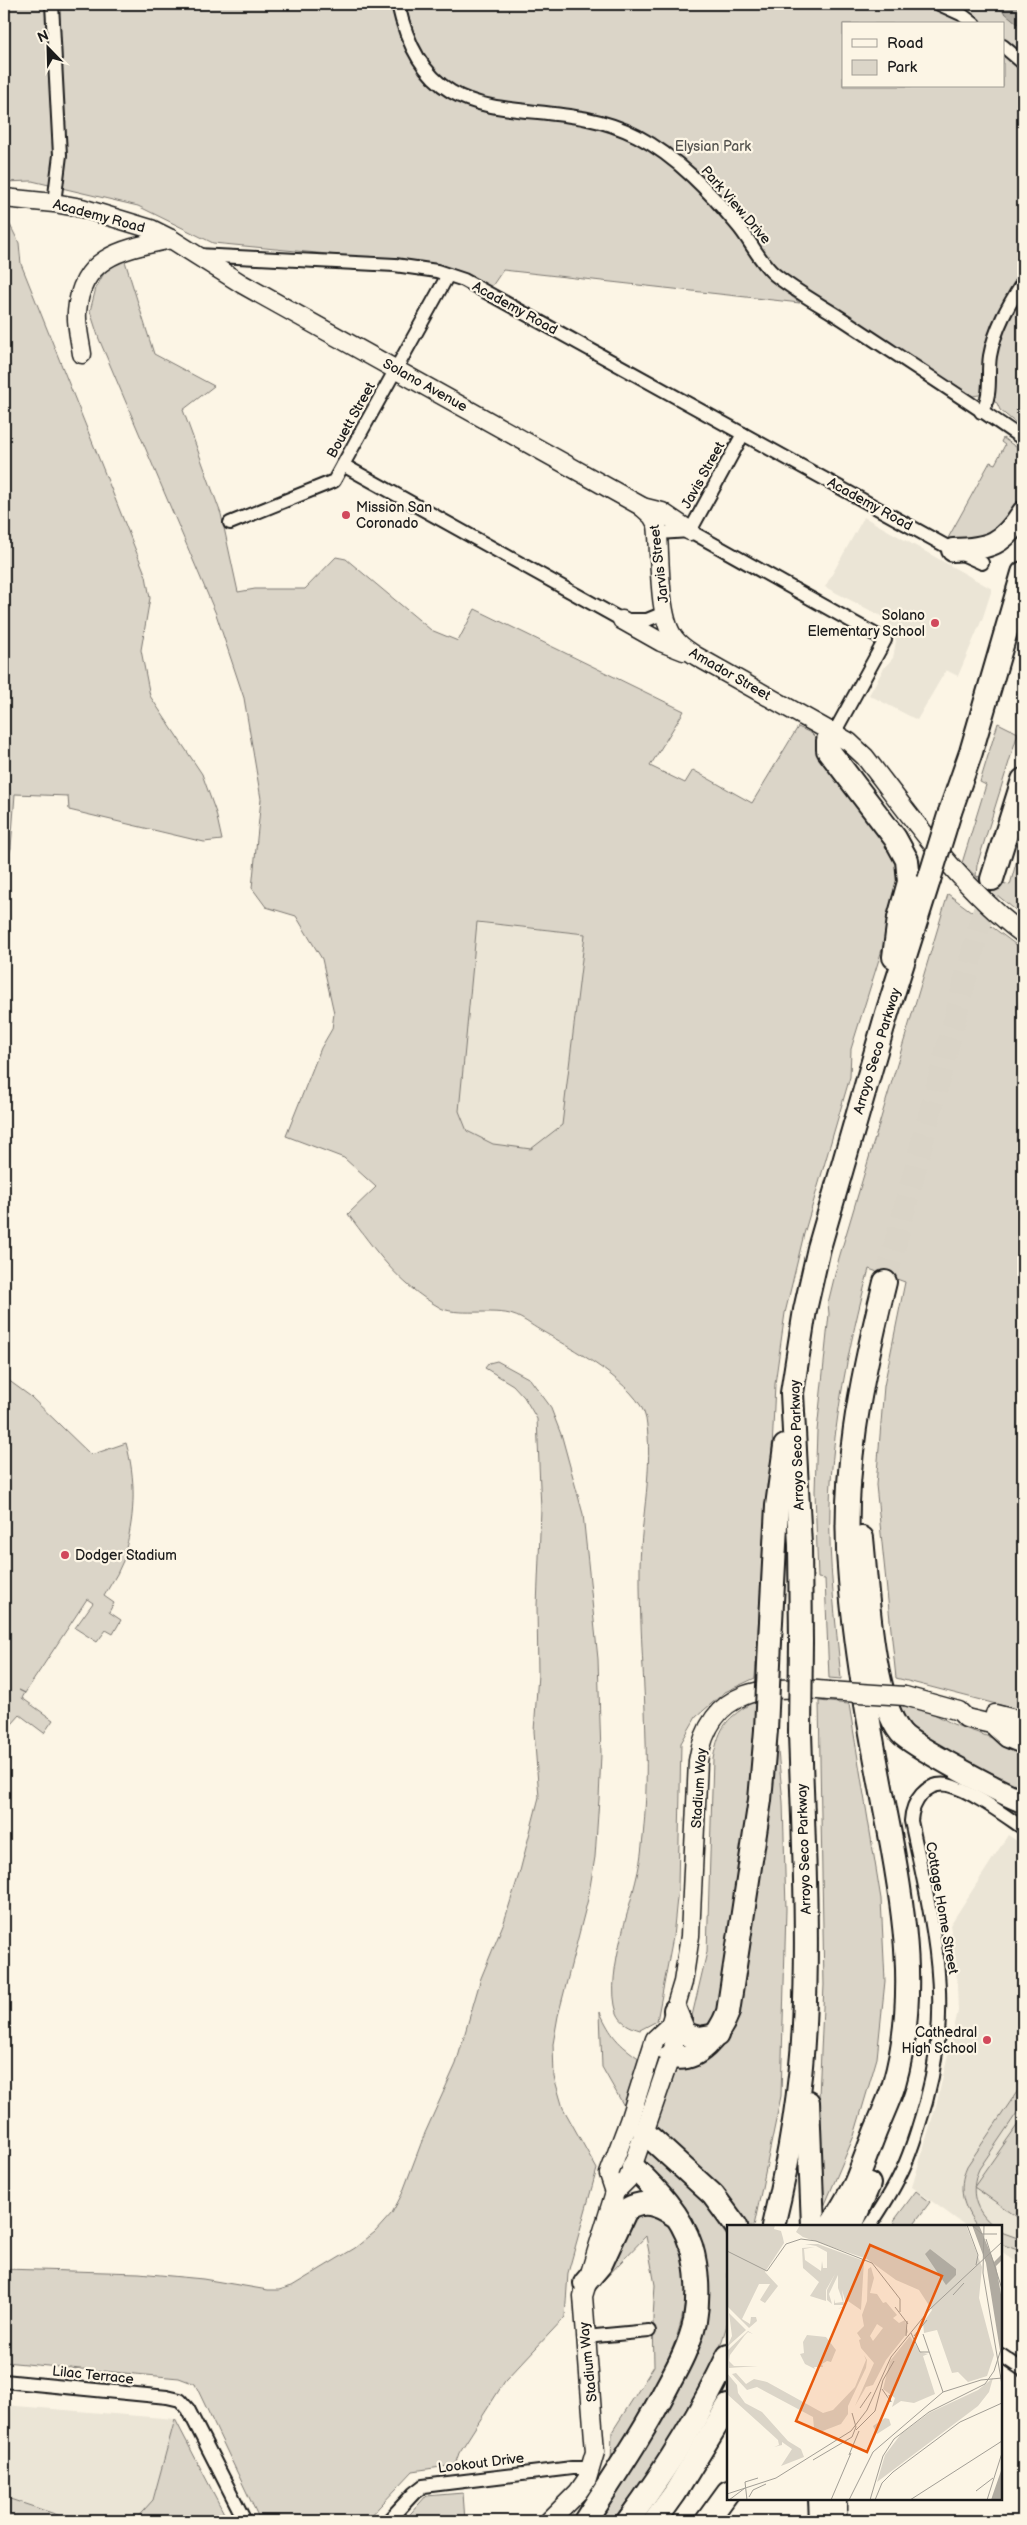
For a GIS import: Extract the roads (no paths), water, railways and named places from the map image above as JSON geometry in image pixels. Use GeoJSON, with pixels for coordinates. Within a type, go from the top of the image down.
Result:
{"type":"FeatureCollection","features":[{"type":"Feature","properties":{"kind":"highway"},"geometry":{"type":"LineString","coordinates":[[953,550],[976,549],[1000,540],[1011,532],[1023,513]]}},
{"type":"Feature","properties":{"kind":"highway","name":"Arroyo Seco Parkway"},"geometry":{"type":"LineString","coordinates":[[773,2225],[794,2131],[804,2025],[806,1937],[800,1732],[800,1545],[792,1393],[805,1310],[819,1248],[887,1013],[950,812],[971,752],[1020,583]]}},
{"type":"Feature","properties":{"kind":"highway"},"geometry":{"type":"LineString","coordinates":[[834,733],[828,740],[828,750],[895,838],[907,860],[910,871],[899,918],[887,1013]]}},
{"type":"Feature","properties":{"kind":"highway"},"geometry":{"type":"LineString","coordinates":[[992,879],[1001,845],[1023,780]]}},
{"type":"Feature","properties":{"kind":"highway"},"geometry":{"type":"LineString","coordinates":[[1001,845],[1023,820]]}},
{"type":"Feature","properties":{"kind":"highway"},"geometry":{"type":"LineString","coordinates":[[851,2225],[887,2145],[908,1992],[907,1935],[900,1881],[856,1634],[849,1577],[848,1518],[852,1451],[864,1367],[885,1282]]}},
{"type":"Feature","properties":{"kind":"highway"},"geometry":{"type":"LineString","coordinates":[[670,2056],[675,2058],[696,2052],[710,2044],[717,2035],[728,2012],[760,1800],[766,1730],[777,1506],[792,1393]]}},
{"type":"Feature","properties":{"kind":"highway"},"geometry":{"type":"LineString","coordinates":[[852,1451],[871,1623],[880,1683],[890,1717],[899,1732],[909,1741],[1023,1801]]}},
{"type":"Feature","properties":{"kind":"highway"},"geometry":{"type":"LineString","coordinates":[[997,1726],[1008,1736],[1023,1742]]}},
{"type":"Feature","properties":{"kind":"highway"},"geometry":{"type":"LineString","coordinates":[[672,2017],[686,2034],[699,2038],[717,2035]]}},
{"type":"Feature","properties":{"kind":"highway"},"geometry":{"type":"LineString","coordinates":[[804,2025],[813,2225]]}},
{"type":"Feature","properties":{"kind":"highway"},"geometry":{"type":"LineString","coordinates":[[832,2225],[854,2185],[894,2085]]}},
{"type":"Feature","properties":{"kind":"highway"},"geometry":{"type":"LineString","coordinates":[[644,2132],[713,2196],[735,2225]]}},
{"type":"Feature","properties":{"kind":"highway"},"geometry":{"type":"LineString","coordinates":[[585,2521],[662,2397],[687,2346],[695,2322],[697,2298],[696,2266],[690,2244],[677,2217],[664,2198],[633,2167]]}},
{"type":"Feature","properties":{"kind":"highway"},"geometry":{"type":"LineString","coordinates":[[585,2283],[601,2264],[626,2210],[640,2204],[653,2203],[677,2217]]}},
{"type":"Feature","properties":{"kind":"highway"},"geometry":{"type":"LineString","coordinates":[[628,2521],[655,2484],[705,2404],[727,2358]]}},
{"type":"Feature","properties":{"kind":"highway"},"geometry":{"type":"LineString","coordinates":[[655,2521],[675,2493],[727,2408]]}},
{"type":"Feature","properties":{"kind":"highway"},"geometry":{"type":"LineString","coordinates":[[707,2521],[727,2493]]}},
{"type":"Feature","properties":{"kind":"highway"},"geometry":{"type":"LineString","coordinates":[[820,2500],[821,2521]]}},
{"type":"Feature","properties":{"kind":"main road","name":"Academy Road"},"geometry":{"type":"LineString","coordinates":[[4,198],[54,203],[130,222],[171,239],[196,255]]}},
{"type":"Feature","properties":{"kind":"main road"},"geometry":{"type":"LineString","coordinates":[[82,354],[76,314],[78,300],[86,278],[96,266],[113,254],[171,239]]}},
{"type":"Feature","properties":{"kind":"main road","name":"Solano Avenue"},"geometry":{"type":"LineString","coordinates":[[196,255],[242,284],[646,511],[662,512],[690,531]]}},
{"type":"Feature","properties":{"kind":"main road","name":"Jarvis Street"},"geometry":{"type":"LineString","coordinates":[[646,511],[658,533],[664,613]]}},
{"type":"Feature","properties":{"kind":"main road","name":"Amador Street"},"geometry":{"type":"LineString","coordinates":[[664,613],[674,639],[696,656],[834,733],[865,757],[972,891],[994,912],[1023,934]]}},
{"type":"Feature","properties":{"kind":"main road"},"geometry":{"type":"LineString","coordinates":[[622,620],[661,642],[696,656]]}},
{"type":"Feature","properties":{"kind":"main road","name":"Stadium Way"},"geometry":{"type":"LineString","coordinates":[[615,2192],[609,2174],[629,2121],[655,2039],[672,2017],[683,1982],[690,1936],[698,1761],[705,1731],[717,1715],[730,1703],[760,1690],[787,1687],[905,1696],[959,1711],[966,1718],[1023,1732]]}},
{"type":"Feature","properties":{"kind":"main road","name":"Stadium Way"},"geometry":{"type":"LineString","coordinates":[[959,1711],[969,1708],[1023,1721]]}},
{"type":"Feature","properties":{"kind":"main road","name":"Stadium Way"},"geometry":{"type":"LineString","coordinates":[[549,2521],[578,2492],[591,2468],[596,2444],[585,2337],[583,2296],[585,2283],[615,2192],[628,2179],[633,2167],[674,2046],[672,2017]]}},
{"type":"Feature","properties":{"kind":"main road"},"geometry":{"type":"LineString","coordinates":[[837,2521],[838,2500]]}},
{"type":"Feature","properties":{"kind":"street"},"geometry":{"type":"LineString","coordinates":[[52,4],[60,155],[54,203]]}},
{"type":"Feature","properties":{"kind":"street","name":"Park View Drive"},"geometry":{"type":"LineString","coordinates":[[398,4],[409,43],[424,68],[443,86],[461,99],[498,108],[580,117],[608,125],[658,148],[682,166],[738,226],[773,273],[1023,439]]}},
{"type":"Feature","properties":{"kind":"street"},"geometry":{"type":"LineString","coordinates":[[939,4],[961,14],[971,22]]}},
{"type":"Feature","properties":{"kind":"street"},"geometry":{"type":"LineString","coordinates":[[1004,47],[1023,64]]}},
{"type":"Feature","properties":{"kind":"street","name":"Academy Road"},"geometry":{"type":"LineString","coordinates":[[196,255],[395,265],[464,280],[953,550],[982,564]]}},
{"type":"Feature","properties":{"kind":"street","name":"Bouett Street"},"geometry":{"type":"LineString","coordinates":[[230,523],[334,481],[448,275]]}},
{"type":"Feature","properties":{"kind":"street"},"geometry":{"type":"LineString","coordinates":[[981,412],[988,400],[990,357],[995,334],[1006,309],[1023,282]]}},
{"type":"Feature","properties":{"kind":"street","name":"Javis Street"},"geometry":{"type":"LineString","coordinates":[[690,531],[743,434]]}},
{"type":"Feature","properties":{"kind":"street"},"geometry":{"type":"LineString","coordinates":[[343,465],[622,620],[647,620],[664,613]]}},
{"type":"Feature","properties":{"kind":"street"},"geometry":{"type":"LineString","coordinates":[[658,533],[690,531],[885,640],[834,733]]}},
{"type":"Feature","properties":{"kind":"street","name":"Cottage Home Street"},"geometry":{"type":"LineString","coordinates":[[871,2225],[900,2177],[912,2148],[930,2090],[936,2062],[941,2011],[939,1963],[911,1813],[916,1800],[926,1790],[940,1786],[950,1786],[989,1805],[1023,1828]]}},
{"type":"Feature","properties":{"kind":"street"},"geometry":{"type":"LineString","coordinates":[[585,2337],[649,2331]]}},
{"type":"Feature","properties":{"kind":"street"},"geometry":{"type":"LineString","coordinates":[[1002,2356],[1023,2370]]}},
{"type":"Feature","properties":{"kind":"street","name":"Lilac Terrace"},"geometry":{"type":"LineString","coordinates":[[4,2381],[167,2397],[180,2400],[188,2410],[245,2521]]}},
{"type":"Feature","properties":{"kind":"street","name":"Lookout Drive"},"geometry":{"type":"LineString","coordinates":[[388,2521],[423,2486],[572,2468],[591,2468]]}},
{"type":"Feature","properties":{"kind":"tunnel"},"geometry":{"type":"LineString","coordinates":[[885,1282],[992,879]]}},
{"type":"Feature","properties":{"kind":"place","name":"Mission San Coronado"},"geometry":{"type":"Point","coordinates":[346,515]}},
{"type":"Feature","properties":{"kind":"place","name":"Solano Elementary School"},"geometry":{"type":"Point","coordinates":[935,623]}},
{"type":"Feature","properties":{"kind":"place","name":"Dodger Stadium"},"geometry":{"type":"Point","coordinates":[65,1555]}},
{"type":"Feature","properties":{"kind":"place","name":"Cathedral High School"},"geometry":{"type":"Point","coordinates":[987,2040]}},
{"type":"Feature","properties":{"kind":"park label","name":"Elysian Park"},"geometry":{"type":"Point","coordinates":[713,146]}}]}
